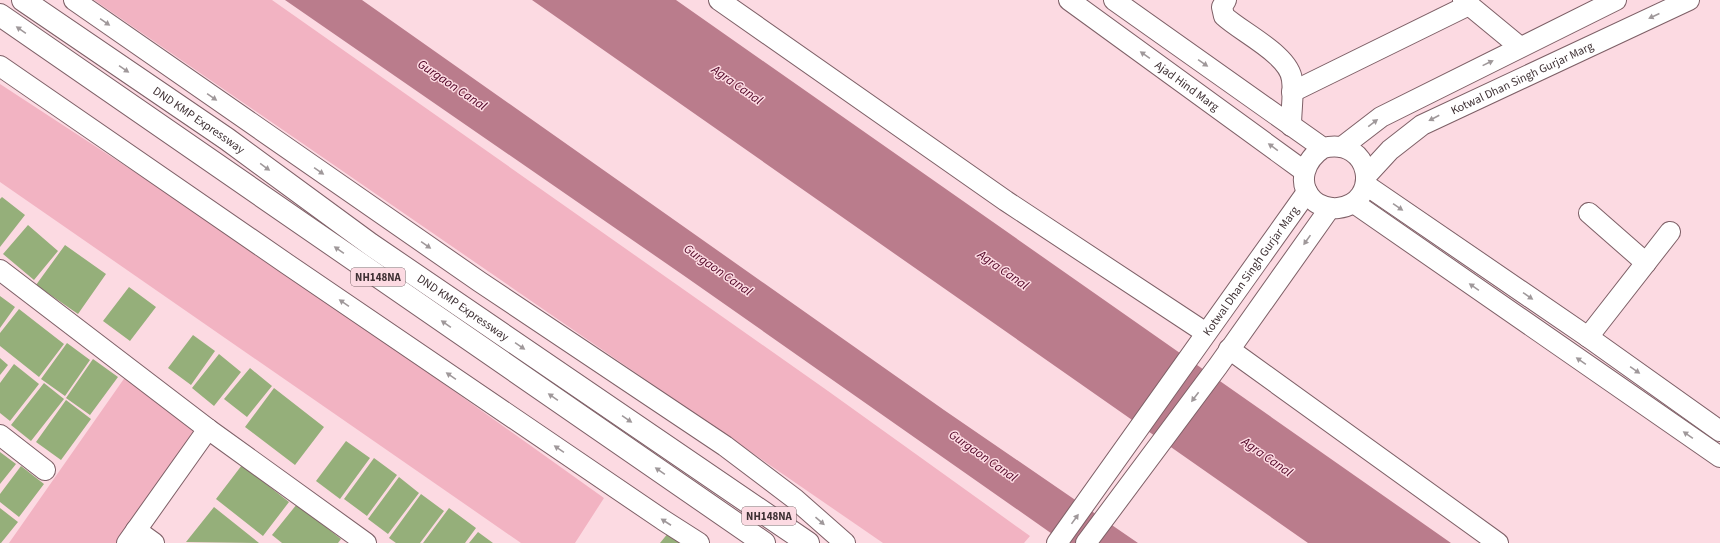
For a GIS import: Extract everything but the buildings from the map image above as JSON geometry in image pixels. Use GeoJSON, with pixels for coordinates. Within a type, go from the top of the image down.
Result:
{"type":"FeatureCollection","features":[{"type":"Feature","properties":{"kind":"highway","name":"DND KMP Expressway"},"geometry":{"type":"LineString","coordinates":[[23,0],[227,140],[377,249],[808,543]]}},
{"type":"Feature","properties":{"kind":"highway","name":"DND KMP Expressway"},"geometry":{"type":"LineString","coordinates":[[0,15],[764,543]]}},
{"type":"Feature","properties":{"kind":"street"},"geometry":{"type":"LineString","coordinates":[[74,0],[480,282],[725,446],[795,499],[845,543]]}},
{"type":"Feature","properties":{"kind":"street"},"geometry":{"type":"LineString","coordinates":[[719,0],[1006,201],[1206,333]]}},
{"type":"Feature","properties":{"kind":"street","name":"Ajad Hind Marg"},"geometry":{"type":"LineString","coordinates":[[1069,0],[1304,170]]}},
{"type":"Feature","properties":{"kind":"street"},"geometry":{"type":"LineString","coordinates":[[1114,0],[1291,126],[1333,148],[1351,150],[1359,157],[1364,165],[1366,180],[1361,195],[1354,203],[1344,208],[1330,208],[1323,206],[1313,200],[1307,192],[1304,181],[1304,170],[1308,161],[1315,154],[1333,148],[1381,117],[1616,0]]}},
{"type":"Feature","properties":{"kind":"street"},"geometry":{"type":"LineString","coordinates":[[1226,0],[1222,7],[1224,16],[1284,63],[1290,71],[1292,79],[1291,126]]}},
{"type":"Feature","properties":{"kind":"street","name":"Kotwal Dhan Singh Gurjar Marg"},"geometry":{"type":"LineString","coordinates":[[1366,180],[1390,150],[1422,125],[1689,0]]}},
{"type":"Feature","properties":{"kind":"street"},"geometry":{"type":"LineString","coordinates":[[1292,92],[1466,2],[1520,47]]}},
{"type":"Feature","properties":{"kind":"street"},"geometry":{"type":"LineString","coordinates":[[1171,73],[1186,52]]}},
{"type":"Feature","properties":{"kind":"street"},"geometry":{"type":"LineString","coordinates":[[0,66],[286,264],[699,543]]}},
{"type":"Feature","properties":{"kind":"street"},"geometry":{"type":"LineString","coordinates":[[1366,180],[1720,431]]}},
{"type":"Feature","properties":{"kind":"street","name":"Kotwal Dhan Singh Gurjar Marg"},"geometry":{"type":"LineString","coordinates":[[1057,543],[1092,496],[1134,432],[1194,351],[1307,192]]}},
{"type":"Feature","properties":{"kind":"street"},"geometry":{"type":"LineString","coordinates":[[1354,203],[1720,457]]}},
{"type":"Feature","properties":{"kind":"street"},"geometry":{"type":"LineString","coordinates":[[1086,543],[1218,366],[1330,208]]}},
{"type":"Feature","properties":{"kind":"street"},"geometry":{"type":"LineString","coordinates":[[1589,214],[1646,263]]}},
{"type":"Feature","properties":{"kind":"street"},"geometry":{"type":"LineString","coordinates":[[1588,337],[1670,232]]}},
{"type":"Feature","properties":{"kind":"street"},"geometry":{"type":"LineString","coordinates":[[0,270],[208,429],[366,543]]}},
{"type":"Feature","properties":{"kind":"street"},"geometry":{"type":"LineString","coordinates":[[1229,350],[1498,543]]}},
{"type":"Feature","properties":{"kind":"street"},"geometry":{"type":"LineString","coordinates":[[154,543],[131,537],[208,429]]}},
{"type":"Feature","properties":{"kind":"street"},"geometry":{"type":"LineString","coordinates":[[0,435],[45,470]]}},
{"type":"Feature","properties":{"kind":"street"},"geometry":{"type":"LineString","coordinates":[[1113,464],[1134,479]]}},
{"type":"Feature","properties":{"kind":"shaded area"},"geometry":{"type":"Polygon","coordinates":[[[94,0],[272,0],[828,391],[1030,536],[1024,543],[883,543],[94,0]]]}},
{"type":"Feature","properties":{"kind":"shaded area"},"geometry":{"type":"Polygon","coordinates":[[[0,84],[283,269],[604,498],[575,543],[521,543],[0,182],[0,84]]]}},
{"type":"Feature","properties":{"kind":"shaded area"},"geometry":{"type":"Polygon","coordinates":[[[128,373],[200,424],[116,543],[9,543],[128,373]]]}},
{"type":"Feature","properties":{"kind":"water","name":"Gurgaon Canal"},"geometry":{"type":"Polygon","coordinates":[[[285,0],[362,0],[944,410],[1138,543],[1065,543],[683,275],[285,0]]]}},
{"type":"Feature","properties":{"kind":"water","name":"Agra Canal"},"geometry":{"type":"Polygon","coordinates":[[[532,0],[676,0],[1451,543],[1308,543],[532,0]]]}}]}
